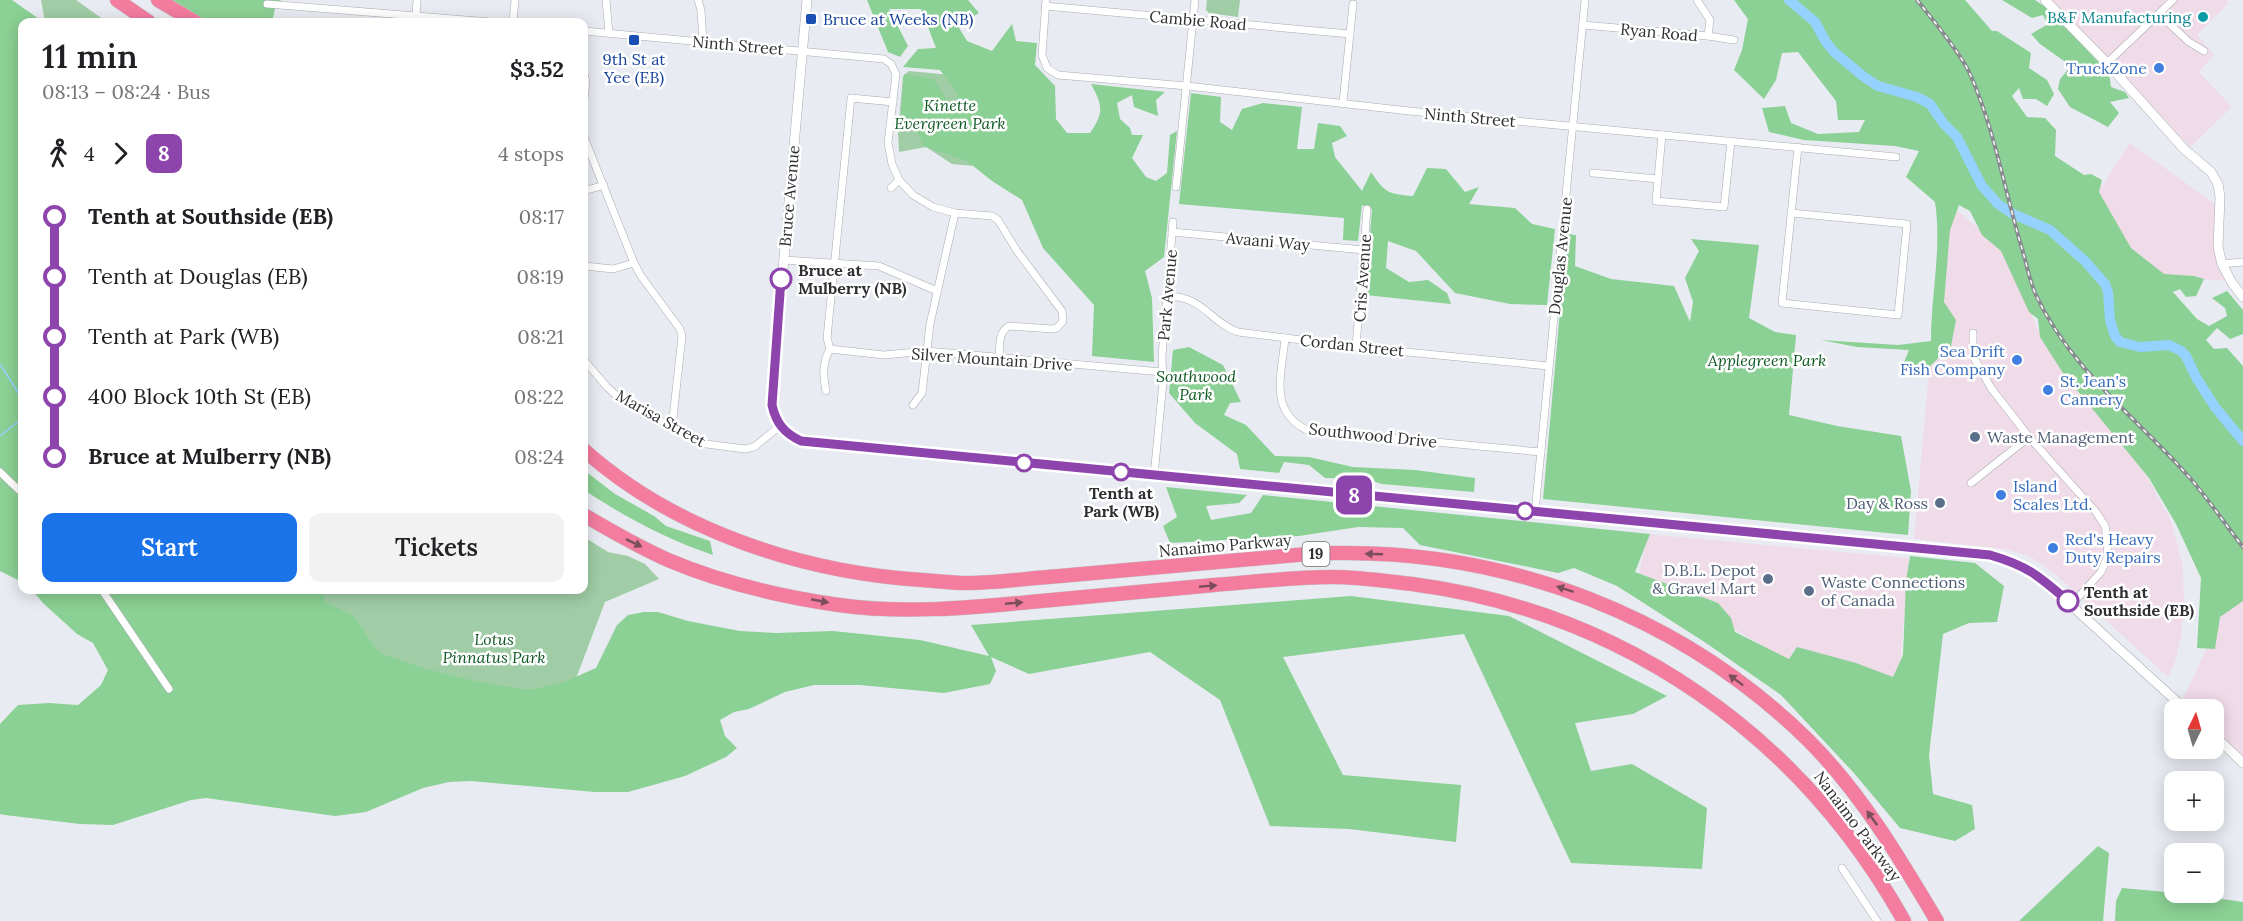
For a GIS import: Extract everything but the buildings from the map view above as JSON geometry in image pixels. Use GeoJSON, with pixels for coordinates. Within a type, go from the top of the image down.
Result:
{"type":"FeatureCollection","features":[{"type":"Feature","properties":{"kind":"highway"},"geometry":{"type":"LineString","coordinates":[[117,0],[143,18]]}},
{"type":"Feature","properties":{"kind":"highway"},"geometry":{"type":"LineString","coordinates":[[158,0],[188,18]]}},
{"type":"Feature","properties":{"kind":"highway","name":"Nanaimo Parkway"},"geometry":{"type":"LineString","coordinates":[[588,453],[642,496],[710,530],[789,556],[878,577],[967,583],[1334,552],[1422,556],[1475,564],[1532,578],[1583,595],[1640,621],[1703,656],[1766,703],[1809,742],[1858,799],[1895,850],[1937,921]]}},
{"type":"Feature","properties":{"kind":"highway","name":"Nanaimo Parkway"},"geometry":{"type":"LineString","coordinates":[[588,517],[669,560],[747,586],[840,605],[954,609],[1334,577],[1388,581],[1454,590],[1517,605],[1582,629],[1638,655],[1689,686],[1740,723],[1792,769],[1830,811],[1884,884],[1904,921]]}},
{"type":"Feature","properties":{"kind":"street"},"geometry":{"type":"LineString","coordinates":[[416,16],[417,0]]}},
{"type":"Feature","properties":{"kind":"street"},"geometry":{"type":"LineString","coordinates":[[513,18],[515,0]]}},
{"type":"Feature","properties":{"kind":"street"},"geometry":{"type":"LineString","coordinates":[[606,0],[609,33]]}},
{"type":"Feature","properties":{"kind":"street"},"geometry":{"type":"LineString","coordinates":[[698,0],[703,42]]}},
{"type":"Feature","properties":{"kind":"street","name":"Bruce Avenue"},"geometry":{"type":"LineString","coordinates":[[780,426],[774,416],[772,393],[807,0]]}},
{"type":"Feature","properties":{"kind":"street"},"geometry":{"type":"LineString","coordinates":[[1176,187],[1195,0]]}},
{"type":"Feature","properties":{"kind":"street","name":"Douglas Avenue"},"geometry":{"type":"LineString","coordinates":[[1535,512],[1585,0]]}},
{"type":"Feature","properties":{"kind":"street"},"geometry":{"type":"LineString","coordinates":[[1697,0],[1710,20],[1708,36]]}},
{"type":"Feature","properties":{"kind":"street"},"geometry":{"type":"LineString","coordinates":[[2045,0],[2107,63],[2184,149],[2211,172],[2218,184],[2220,197],[2218,247],[2222,264],[2243,297]]}},
{"type":"Feature","properties":{"kind":"street"},"geometry":{"type":"LineString","coordinates":[[2107,63],[2173,0]]}},
{"type":"Feature","properties":{"kind":"street","name":"Ninth Street"},"geometry":{"type":"LineString","coordinates":[[1046,3],[1042,55],[1047,68],[1058,75],[1896,157]]}},
{"type":"Feature","properties":{"kind":"street","name":"Cambie Road"},"geometry":{"type":"LineString","coordinates":[[1046,3],[1193,20],[1350,34]]}},
{"type":"Feature","properties":{"kind":"street"},"geometry":{"type":"LineString","coordinates":[[267,4],[441,18]]}},
{"type":"Feature","properties":{"kind":"street"},"geometry":{"type":"LineString","coordinates":[[1343,102],[1353,4]]}},
{"type":"Feature","properties":{"kind":"street"},"geometry":{"type":"LineString","coordinates":[[2159,14],[2189,42],[2204,51]]}},
{"type":"Feature","properties":{"kind":"street","name":"Ryan Road"},"geometry":{"type":"LineString","coordinates":[[1583,25],[1734,40]]}},
{"type":"Feature","properties":{"kind":"street","name":"Ninth Street"},"geometry":{"type":"LineString","coordinates":[[588,31],[884,59],[891,64],[896,75],[893,102]]}},
{"type":"Feature","properties":{"kind":"street"},"geometry":{"type":"LineString","coordinates":[[826,391],[823,375],[825,358],[830,348],[826,338],[836,263],[851,98],[893,102],[888,143],[892,164],[899,180],[913,195],[933,207],[956,213],[992,216],[998,220],[1017,251],[1062,311],[1063,321],[1058,328],[1005,327],[1001,336],[999,358]]}},
{"type":"Feature","properties":{"kind":"street"},"geometry":{"type":"LineString","coordinates":[[1662,135],[1656,201],[1724,207],[1731,141]]}},
{"type":"Feature","properties":{"kind":"street"},"geometry":{"type":"LineString","coordinates":[[588,147],[634,263],[680,329],[682,336],[673,418],[669,426]]}},
{"type":"Feature","properties":{"kind":"street"},"geometry":{"type":"LineString","coordinates":[[1791,213],[1907,224],[1898,315],[1782,303],[1791,213],[1798,147]]}},
{"type":"Feature","properties":{"kind":"street"},"geometry":{"type":"LineString","coordinates":[[1593,173],[1658,179]]}},
{"type":"Feature","properties":{"kind":"street"},"geometry":{"type":"LineString","coordinates":[[891,188],[899,180]]}},
{"type":"Feature","properties":{"kind":"street"},"geometry":{"type":"LineString","coordinates":[[588,190],[604,185]]}},
{"type":"Feature","properties":{"kind":"street","name":"Cris Avenue"},"geometry":{"type":"LineString","coordinates":[[1356,347],[1367,209]]}},
{"type":"Feature","properties":{"kind":"street"},"geometry":{"type":"LineString","coordinates":[[914,405],[922,393],[930,324],[956,213]]}},
{"type":"Feature","properties":{"kind":"street","name":"Park Avenue"},"geometry":{"type":"LineString","coordinates":[[1154,476],[1173,222]]}},
{"type":"Feature","properties":{"kind":"street","name":"Avaani Way"},"geometry":{"type":"LineString","coordinates":[[1172,232],[1364,250]]}},
{"type":"Feature","properties":{"kind":"street"},"geometry":{"type":"LineString","coordinates":[[783,260],[879,266],[937,291]]}},
{"type":"Feature","properties":{"kind":"street"},"geometry":{"type":"LineString","coordinates":[[2222,264],[2243,262]]}},
{"type":"Feature","properties":{"kind":"street"},"geometry":{"type":"LineString","coordinates":[[588,266],[613,269],[634,263]]}},
{"type":"Feature","properties":{"kind":"street","name":"Cordan Street"},"geometry":{"type":"LineString","coordinates":[[1167,296],[1188,298],[1201,305],[1225,328],[1232,330],[1356,347],[1548,366]]}},
{"type":"Feature","properties":{"kind":"street"},"geometry":{"type":"LineString","coordinates":[[1973,333],[1973,356],[1991,388],[2029,437],[2096,512],[2105,526],[2108,542],[2107,558],[2101,572],[2073,604]]}},
{"type":"Feature","properties":{"kind":"street","name":"Southwood Drive"},"geometry":{"type":"LineString","coordinates":[[1285,338],[1281,403],[1286,415],[1307,430],[1541,452]]}},
{"type":"Feature","properties":{"kind":"street","name":"Silver Mountain Drive"},"geometry":{"type":"LineString","coordinates":[[830,348],[884,355],[927,351],[1162,372]]}},
{"type":"Feature","properties":{"kind":"street","name":"Marisa Street"},"geometry":{"type":"LineString","coordinates":[[588,365],[615,395],[706,444],[745,449],[760,444],[780,426]]}},
{"type":"Feature","properties":{"kind":"street"},"geometry":{"type":"LineString","coordinates":[[780,426],[792,436],[811,443],[1990,555],[2013,562],[2036,573],[2073,604],[2174,699]]}},
{"type":"Feature","properties":{"kind":"street"},"geometry":{"type":"LineString","coordinates":[[1971,483],[2029,437]]}},
{"type":"Feature","properties":{"kind":"street"},"geometry":{"type":"LineString","coordinates":[[0,472],[18,489]]}},
{"type":"Feature","properties":{"kind":"street"},"geometry":{"type":"LineString","coordinates":[[105,594],[169,689]]}},
{"type":"Feature","properties":{"kind":"street"},"geometry":{"type":"LineString","coordinates":[[2224,745],[2243,763]]}},
{"type":"Feature","properties":{"kind":"street"},"geometry":{"type":"LineString","coordinates":[[1842,868],[1877,921]]}},
{"type":"Feature","properties":{"kind":"shaded area"},"geometry":{"type":"Polygon","coordinates":[[[2051,0],[2226,0],[2229,3],[2197,35],[2214,55],[2199,72],[2232,107],[2190,147],[2051,0]]]}},
{"type":"Feature","properties":{"kind":"shaded area"},"geometry":{"type":"Polygon","coordinates":[[[2130,143],[2215,204],[2214,251],[2218,267],[2226,280],[2149,278],[2090,205],[2130,143]]]}},
{"type":"Feature","properties":{"kind":"shaded area"},"geometry":{"type":"Polygon","coordinates":[[[1952,206],[2000,247],[2009,260],[2038,330],[2068,379],[2148,478],[2171,521],[2183,566],[2184,606],[2181,637],[2175,662],[2168,677],[2054,573],[2031,557],[2005,549],[1914,539],[1943,213],[1952,206]]]}},
{"type":"Feature","properties":{"kind":"shaded area"},"geometry":{"type":"Polygon","coordinates":[[[1648,534],[1909,558],[1900,664],[1887,688],[1793,650],[1789,661],[1639,573],[1648,534]]]}},
{"type":"Feature","properties":{"kind":"shaded area"},"geometry":{"type":"Polygon","coordinates":[[[2243,597],[2243,757],[2224,739],[2224,699],[2183,699],[2206,650],[2211,619],[2243,597]]]}},
{"type":"Feature","properties":{"kind":"green space"},"geometry":{"type":"Polygon","coordinates":[[[0,0],[12,0],[38,18],[18,18],[18,580],[0,571],[0,0]]]}},
{"type":"Feature","properties":{"kind":"green space"},"geometry":{"type":"Polygon","coordinates":[[[41,0],[76,0],[101,18],[44,18],[41,0]]]}},
{"type":"Feature","properties":{"kind":"green space"},"geometry":{"type":"Polygon","coordinates":[[[164,0],[281,0],[273,18],[178,18],[164,0]]]}},
{"type":"Feature","properties":{"kind":"green space"},"geometry":{"type":"Polygon","coordinates":[[[867,0],[968,0],[979,13],[958,26],[967,41],[992,51],[1012,24],[1016,41],[1037,43],[1035,65],[1055,86],[1056,119],[1067,133],[1090,133],[1098,120],[1100,104],[1091,84],[1165,92],[1156,100],[1158,116],[1134,107],[1132,95],[1117,103],[1120,119],[1130,128],[1132,135],[1143,135],[1132,158],[1146,177],[1156,181],[1167,173],[1170,135],[1177,131],[1164,257],[1145,271],[1152,298],[1154,362],[1092,356],[1094,305],[1043,248],[1022,200],[992,181],[967,161],[923,146],[918,133],[901,117],[904,74],[933,79],[955,112],[958,93],[940,70],[903,67],[918,49],[936,48],[921,9],[889,9],[908,46],[900,57],[888,52],[867,0]]]}},
{"type":"Feature","properties":{"kind":"green space"},"geometry":{"type":"Polygon","coordinates":[[[1207,0],[1240,0],[1238,17],[1209,13],[1206,10],[1207,0]]]}},
{"type":"Feature","properties":{"kind":"green space"},"geometry":{"type":"Polygon","coordinates":[[[1734,0],[1965,0],[1992,31],[1997,31],[2031,53],[2029,68],[2047,80],[2054,94],[2047,106],[2036,99],[2023,99],[2019,88],[2012,96],[2027,117],[2045,118],[2056,130],[2055,156],[2084,175],[2091,174],[2102,180],[2099,192],[2131,248],[2164,274],[2204,279],[2196,296],[2186,297],[2180,289],[2173,292],[2197,319],[2209,326],[2227,316],[2225,308],[2212,298],[2227,291],[2243,310],[2243,334],[2230,339],[2217,328],[2206,340],[2214,349],[2227,348],[2243,366],[2243,601],[2220,617],[2215,649],[2197,648],[2201,578],[2176,524],[2149,478],[2063,373],[2040,337],[2038,319],[2029,312],[2001,251],[1982,235],[1970,211],[1959,205],[1950,230],[1944,302],[1956,320],[1951,346],[1929,367],[1902,367],[1909,350],[1857,347],[1821,340],[1898,345],[1931,341],[1937,254],[1935,202],[1906,177],[1919,151],[1895,146],[1804,140],[1769,132],[1762,108],[1785,106],[1791,123],[1818,134],[1859,132],[1865,120],[1838,120],[1836,101],[1798,52],[1782,53],[1776,80],[1764,99],[1734,70],[1742,50],[1748,19],[1734,0]]]}},
{"type":"Feature","properties":{"kind":"green space"},"geometry":{"type":"Polygon","coordinates":[[[2002,0],[2035,0],[2047,8],[2109,73],[2111,87],[2125,92],[2129,98],[2110,102],[2119,113],[2108,127],[2070,107],[2058,89],[2060,79],[2071,66],[2040,44],[2031,34],[2048,24],[2043,15],[2032,18],[2002,0]]]}},
{"type":"Feature","properties":{"kind":"green space","name":"Kinette Evergreen Park"},"geometry":{"type":"Polygon","coordinates":[[[909,71],[994,79],[985,167],[952,164],[926,147],[899,152],[898,133],[903,76],[909,71]]]}},
{"type":"Feature","properties":{"kind":"green space"},"geometry":{"type":"Polygon","coordinates":[[[1191,93],[1221,97],[1220,122],[1232,130],[1242,109],[1263,103],[1302,107],[1297,149],[1314,149],[1318,123],[1340,126],[1347,136],[1332,143],[1335,157],[1362,191],[1371,172],[1388,191],[1413,196],[1427,168],[1446,169],[1465,192],[1479,187],[1469,204],[1515,208],[1532,224],[1555,229],[1547,305],[1510,304],[1455,293],[1416,251],[1388,241],[1386,268],[1409,282],[1428,280],[1447,293],[1451,304],[1365,295],[1372,209],[1362,205],[1358,241],[1343,240],[1344,218],[1179,204],[1191,93]]]}},
{"type":"Feature","properties":{"kind":"green space","name":"Applegreen Park"},"geometry":{"type":"Polygon","coordinates":[[[1567,234],[1576,235],[1575,266],[1611,279],[1674,286],[1690,322],[1693,302],[1685,278],[1699,251],[1691,239],[1759,245],[1749,318],[1775,332],[1796,335],[1789,415],[1837,426],[1901,436],[1911,491],[1908,535],[1543,499],[1567,234]]]}},
{"type":"Feature","properties":{"kind":"green space","name":"Southwood Park"},"geometry":{"type":"Polygon","coordinates":[[[1189,347],[1223,365],[1241,402],[1230,403],[1224,415],[1246,425],[1275,456],[1309,457],[1353,467],[1415,470],[1475,478],[1474,492],[1382,484],[1366,479],[1325,478],[1309,465],[1284,462],[1279,473],[1240,469],[1237,454],[1195,423],[1169,393],[1173,350],[1189,347]]]}},
{"type":"Feature","properties":{"kind":"green space"},"geometry":{"type":"Polygon","coordinates":[[[588,473],[615,494],[654,516],[666,526],[710,541],[713,555],[646,527],[588,492],[588,473]]]}},
{"type":"Feature","properties":{"kind":"green space"},"geometry":{"type":"Polygon","coordinates":[[[1166,487],[1247,495],[1239,503],[1206,506],[1211,520],[1251,513],[1263,495],[1650,534],[1635,572],[1718,603],[1731,618],[1735,632],[1789,659],[1797,647],[1856,663],[1893,677],[1903,655],[1906,581],[1910,556],[1975,563],[2004,586],[1997,622],[1969,623],[1943,634],[1929,755],[1933,794],[1972,805],[1975,829],[1955,841],[1900,828],[1853,772],[1781,695],[1617,586],[1574,568],[1558,573],[1420,545],[1403,528],[1358,527],[1299,536],[1170,543],[1163,526],[1177,517],[1166,487]]]}},
{"type":"Feature","properties":{"kind":"green space","name":"Lotus Pinnatus Park"},"geometry":{"type":"Polygon","coordinates":[[[588,540],[608,552],[628,556],[645,564],[659,579],[605,602],[572,689],[489,712],[372,665],[309,594],[588,594],[588,540]]]}},
{"type":"Feature","properties":{"kind":"green space"},"geometry":{"type":"Polygon","coordinates":[[[35,594],[323,594],[325,602],[354,616],[379,653],[426,669],[520,689],[534,689],[564,682],[596,668],[617,625],[628,615],[644,612],[658,612],[688,621],[740,631],[776,633],[833,631],[920,640],[989,656],[971,625],[1351,596],[1509,616],[1667,696],[1633,714],[1575,723],[1591,771],[1632,764],[1707,808],[1702,869],[1571,863],[1464,634],[1283,657],[1343,775],[1461,785],[1456,842],[1349,829],[1270,826],[1220,700],[1150,652],[1029,674],[991,657],[996,671],[990,684],[944,693],[860,685],[814,685],[785,692],[749,709],[734,712],[720,720],[725,736],[737,748],[726,757],[685,776],[628,792],[595,792],[471,781],[449,782],[423,788],[366,812],[335,816],[206,798],[191,800],[113,825],[80,824],[5,815],[0,814],[0,724],[18,705],[49,703],[78,705],[101,685],[108,670],[93,643],[77,634],[35,594]]]}},
{"type":"Feature","properties":{"kind":"green space"},"geometry":{"type":"Polygon","coordinates":[[[2098,846],[2109,853],[2103,921],[2019,921],[2098,846]]]}},
{"type":"Feature","properties":{"kind":"green space"},"geometry":{"type":"Polygon","coordinates":[[[2122,888],[2164,892],[2164,903],[2224,903],[2224,899],[2243,902],[2243,921],[2115,921],[2116,901],[2122,888]]]}},
{"type":"Feature","properties":{"kind":"waterway"},"geometry":{"type":"LineString","coordinates":[[1789,0],[1815,22],[1834,52],[1864,77],[1878,86],[1917,97],[1930,104],[1944,124],[1957,137],[1982,186],[1998,204],[2011,213],[2050,230],[2085,261],[2105,284],[2108,292],[2110,320],[2115,336],[2120,342],[2140,347],[2169,345],[2181,351],[2215,407],[2243,441]]}},
{"type":"Feature","properties":{"kind":"waterway"},"geometry":{"type":"LineString","coordinates":[[0,364],[18,392]]}},
{"type":"Feature","properties":{"kind":"waterway"},"geometry":{"type":"LineString","coordinates":[[0,436],[18,422]]}},
{"type":"Feature","properties":{"kind":"railway"},"geometry":{"type":"LineString","coordinates":[[1917,0],[1953,46],[1970,74],[1979,95],[2032,285],[2050,322],[2086,370],[2190,478],[2243,547]]}},
{"type":"Feature","properties":{"kind":"bus line","name":"8"},"geometry":{"type":"LineString","coordinates":[[781,279],[772,405],[774,416],[780,426],[801,441],[1990,555],[2013,562],[2036,573],[2068,601]]}},
{"type":"Feature","properties":{"kind":"place","name":"B&F Manufacturing"},"geometry":{"type":"Point","coordinates":[2203,17]}},
{"type":"Feature","properties":{"kind":"place","name":"Bruce at Weeks (NB)"},"geometry":{"type":"Point","coordinates":[811,19]}},
{"type":"Feature","properties":{"kind":"place","name":"9th St at Yee (EB)"},"geometry":{"type":"Point","coordinates":[634,40]}},
{"type":"Feature","properties":{"kind":"place","name":"TruckZone"},"geometry":{"type":"Point","coordinates":[2159,68]}},
{"type":"Feature","properties":{"kind":"place","name":"Bruce at Mulberry (NB)"},"geometry":{"type":"Point","coordinates":[781,279]}},
{"type":"Feature","properties":{"kind":"place","name":"Sea Drift Fish Company"},"geometry":{"type":"Point","coordinates":[2017,360]}},
{"type":"Feature","properties":{"kind":"place","name":"St. Jean's Cannery"},"geometry":{"type":"Point","coordinates":[2048,390]}},
{"type":"Feature","properties":{"kind":"place","name":"Waste Management"},"geometry":{"type":"Point","coordinates":[1975,437]}},
{"type":"Feature","properties":{"kind":"place","name":"Tenth at Park (WB)"},"geometry":{"type":"Point","coordinates":[1121,472]}},
{"type":"Feature","properties":{"kind":"place","name":"Island Scales Ltd."},"geometry":{"type":"Point","coordinates":[2001,495]}},
{"type":"Feature","properties":{"kind":"place","name":"Day & Ross"},"geometry":{"type":"Point","coordinates":[1940,503]}},
{"type":"Feature","properties":{"kind":"place","name":"Red's Heavy Duty Repairs"},"geometry":{"type":"Point","coordinates":[2053,548]}},
{"type":"Feature","properties":{"kind":"place","name":"D.B.L. Depot & Gravel Mart"},"geometry":{"type":"Point","coordinates":[1768,579]}},
{"type":"Feature","properties":{"kind":"place","name":"Waste Connections of Canada"},"geometry":{"type":"Point","coordinates":[1809,591]}},
{"type":"Feature","properties":{"kind":"place","name":"Tenth at Southside (EB)"},"geometry":{"type":"Point","coordinates":[2068,601]}}]}
